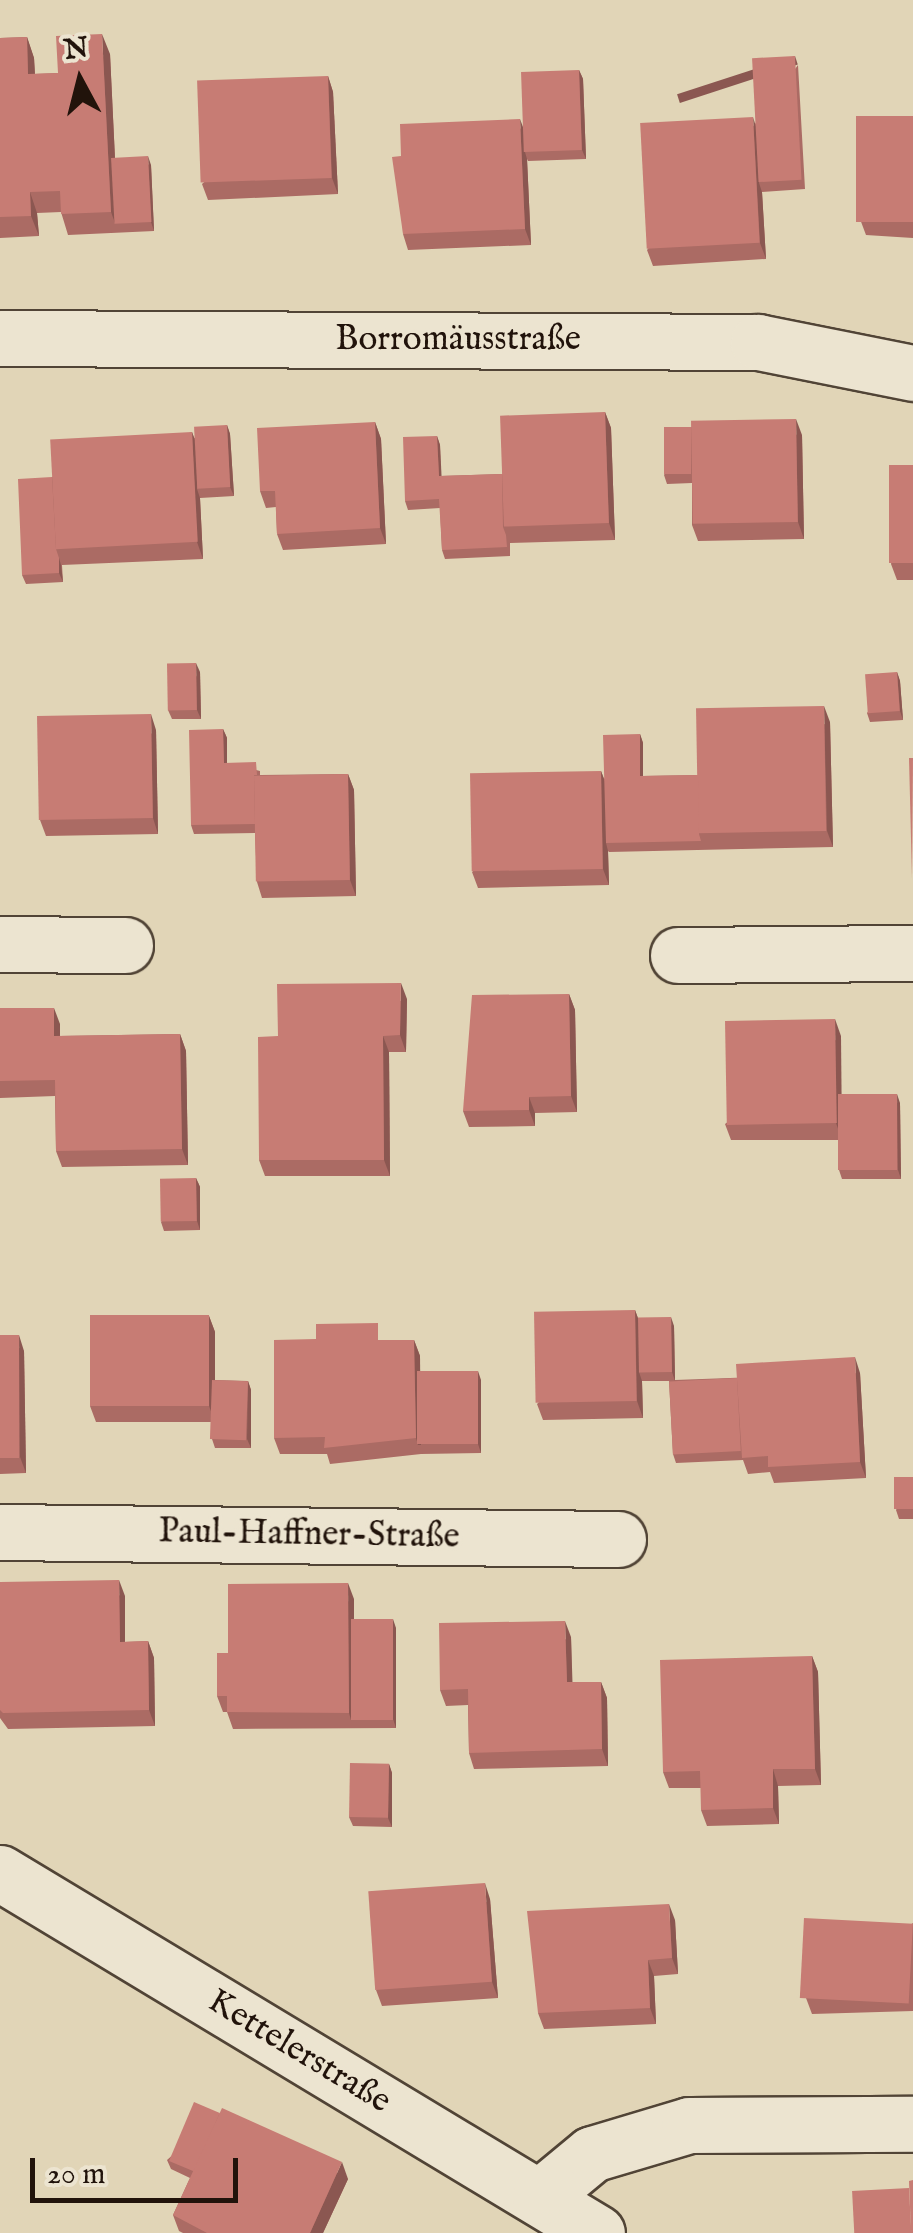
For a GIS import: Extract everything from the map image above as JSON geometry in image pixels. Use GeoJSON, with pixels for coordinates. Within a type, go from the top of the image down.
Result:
{"type":"FeatureCollection","features":[{"type":"Feature","properties":{"kind":"street","name":"Borromäusstraße"},"geometry":{"type":"LineString","coordinates":[[0,338],[758,342],[913,373]]}},
{"type":"Feature","properties":{"kind":"street"},"geometry":{"type":"LineString","coordinates":[[0,944],[125,944]]}},
{"type":"Feature","properties":{"kind":"street"},"geometry":{"type":"LineString","coordinates":[[678,955],[913,952]]}},
{"type":"Feature","properties":{"kind":"street","name":"Paul-Haffner-Straße"},"geometry":{"type":"LineString","coordinates":[[0,1532],[618,1539]]}},
{"type":"Feature","properties":{"kind":"street","name":"Kettelerstraße"},"geometry":{"type":"LineString","coordinates":[[0,1873],[597,2233]]}},
{"type":"Feature","properties":{"kind":"street"},"geometry":{"type":"LineString","coordinates":[[540,2197],[592,2154],[689,2125],[913,2124]]}},
{"type":"Feature","properties":{"kind":"building"},"geometry":{"type":"Polygon","coordinates":[[[102,34],[111,212],[61,214],[60,191],[30,192],[31,216],[0,217],[0,38],[27,37],[28,74],[58,73],[56,36],[102,34]]]}},
{"type":"Feature","properties":{"kind":"building"},"geometry":{"type":"Polygon","coordinates":[[[795,56],[801,180],[759,182],[752,58],[795,56]]]}},
{"type":"Feature","properties":{"kind":"building"},"geometry":{"type":"Polygon","coordinates":[[[579,70],[582,150],[524,152],[521,72],[579,70]]]}},
{"type":"Feature","properties":{"kind":"building"},"geometry":{"type":"Polygon","coordinates":[[[328,76],[332,178],[201,183],[197,81],[328,76]]]}},
{"type":"Feature","properties":{"kind":"building"},"geometry":{"type":"Polygon","coordinates":[[[856,116],[913,116],[913,222],[856,222],[856,116]]]}},
{"type":"Feature","properties":{"kind":"building"},"geometry":{"type":"Polygon","coordinates":[[[753,117],[760,243],[647,249],[640,123],[753,117]]]}},
{"type":"Feature","properties":{"kind":"building"},"geometry":{"type":"Polygon","coordinates":[[[520,119],[525,229],[403,234],[392,157],[401,156],[400,124],[520,119]]]}},
{"type":"Feature","properties":{"kind":"building"},"geometry":{"type":"Polygon","coordinates":[[[148,156],[151,222],[115,224],[111,158],[148,156]]]}},
{"type":"Feature","properties":{"kind":"building"},"geometry":{"type":"Polygon","coordinates":[[[605,412],[609,523],[504,527],[500,416],[605,412]]]}},
{"type":"Feature","properties":{"kind":"building"},"geometry":{"type":"Polygon","coordinates":[[[796,419],[798,522],[693,524],[691,421],[796,419]]]}},
{"type":"Feature","properties":{"kind":"building"},"geometry":{"type":"Polygon","coordinates":[[[375,422],[380,528],[277,534],[275,491],[260,491],[257,428],[375,422]]]}},
{"type":"Feature","properties":{"kind":"building"},"geometry":{"type":"Polygon","coordinates":[[[227,425],[230,487],[197,489],[194,427],[227,425]]]}},
{"type":"Feature","properties":{"kind":"building"},"geometry":{"type":"Polygon","coordinates":[[[664,427],[691,427],[691,474],[664,474],[664,427]]]}},
{"type":"Feature","properties":{"kind":"building"},"geometry":{"type":"Polygon","coordinates":[[[192,432],[198,542],[56,549],[50,439],[192,432]]]}},
{"type":"Feature","properties":{"kind":"building"},"geometry":{"type":"Polygon","coordinates":[[[437,436],[439,476],[502,474],[507,547],[442,550],[439,499],[405,501],[403,437],[437,436]]]}},
{"type":"Feature","properties":{"kind":"building"},"geometry":{"type":"Polygon","coordinates":[[[889,465],[913,465],[913,563],[889,563],[889,465]]]}},
{"type":"Feature","properties":{"kind":"building"},"geometry":{"type":"Polygon","coordinates":[[[52,477],[59,573],[22,575],[18,479],[52,477]]]}},
{"type":"Feature","properties":{"kind":"building"},"geometry":{"type":"Polygon","coordinates":[[[196,663],[197,710],[168,710],[167,664],[196,663]]]}},
{"type":"Feature","properties":{"kind":"building"},"geometry":{"type":"Polygon","coordinates":[[[897,672],[900,711],[868,713],[865,674],[897,672]]]}},
{"type":"Feature","properties":{"kind":"building"},"geometry":{"type":"Polygon","coordinates":[[[824,706],[826,831],[698,833],[696,708],[824,706]]]}},
{"type":"Feature","properties":{"kind":"building"},"geometry":{"type":"Polygon","coordinates":[[[151,714],[153,818],[39,820],[37,716],[151,714]]]}},
{"type":"Feature","properties":{"kind":"building"},"geometry":{"type":"Polygon","coordinates":[[[223,729],[224,763],[256,762],[255,824],[191,825],[189,730],[223,729]]]}},
{"type":"Feature","properties":{"kind":"building"},"geometry":{"type":"Polygon","coordinates":[[[640,734],[640,776],[698,775],[701,841],[606,843],[603,735],[640,734]]]}},
{"type":"Feature","properties":{"kind":"building"},"geometry":{"type":"Polygon","coordinates":[[[909,758],[913,758],[912,878],[909,758]]]}},
{"type":"Feature","properties":{"kind":"building"},"geometry":{"type":"Polygon","coordinates":[[[601,771],[603,869],[472,871],[470,773],[601,771]]]}},
{"type":"Feature","properties":{"kind":"building"},"geometry":{"type":"Polygon","coordinates":[[[348,774],[350,880],[256,882],[254,776],[348,774]]]}},
{"type":"Feature","properties":{"kind":"building"},"geometry":{"type":"Polygon","coordinates":[[[401,983],[400,1035],[383,1036],[384,1160],[259,1160],[258,1037],[278,1036],[277,984],[401,983]]]}},
{"type":"Feature","properties":{"kind":"building"},"geometry":{"type":"Polygon","coordinates":[[[569,994],[571,1096],[529,1097],[529,1110],[463,1111],[472,995],[569,994]]]}},
{"type":"Feature","properties":{"kind":"building"},"geometry":{"type":"Polygon","coordinates":[[[0,1008],[54,1008],[54,1036],[180,1034],[182,1149],[56,1151],[55,1080],[0,1081],[0,1008]]]}},
{"type":"Feature","properties":{"kind":"building"},"geometry":{"type":"Polygon","coordinates":[[[835,1019],[837,1123],[727,1125],[725,1021],[835,1019]]]}},
{"type":"Feature","properties":{"kind":"building"},"geometry":{"type":"Polygon","coordinates":[[[838,1094],[897,1094],[897,1170],[838,1170],[838,1094]]]}},
{"type":"Feature","properties":{"kind":"building"},"geometry":{"type":"Polygon","coordinates":[[[196,1178],[197,1221],[161,1222],[160,1179],[196,1178]]]}},
{"type":"Feature","properties":{"kind":"building"},"geometry":{"type":"Polygon","coordinates":[[[635,1310],[637,1401],[536,1403],[534,1312],[635,1310]]]}},
{"type":"Feature","properties":{"kind":"building"},"geometry":{"type":"Polygon","coordinates":[[[90,1315],[209,1315],[209,1406],[90,1406],[90,1315]]]}},
{"type":"Feature","properties":{"kind":"building"},"geometry":{"type":"Polygon","coordinates":[[[671,1317],[672,1372],[639,1373],[638,1318],[671,1317]]]}},
{"type":"Feature","properties":{"kind":"building"},"geometry":{"type":"Polygon","coordinates":[[[378,1323],[378,1340],[414,1340],[416,1438],[324,1448],[325,1437],[274,1438],[274,1340],[316,1339],[316,1324],[378,1323]]]}},
{"type":"Feature","properties":{"kind":"building"},"geometry":{"type":"Polygon","coordinates":[[[0,1335],[19,1335],[19,1458],[0,1458],[0,1335]]]}},
{"type":"Feature","properties":{"kind":"building"},"geometry":{"type":"Polygon","coordinates":[[[855,1357],[860,1462],[768,1467],[768,1456],[742,1458],[736,1364],[855,1357]]]}},
{"type":"Feature","properties":{"kind":"building"},"geometry":{"type":"Polygon","coordinates":[[[417,1371],[478,1371],[478,1444],[417,1444],[417,1371]]]}},
{"type":"Feature","properties":{"kind":"building"},"geometry":{"type":"Polygon","coordinates":[[[737,1378],[741,1451],[673,1454],[669,1382],[737,1378]]]}},
{"type":"Feature","properties":{"kind":"building"},"geometry":{"type":"Polygon","coordinates":[[[212,1380],[248,1381],[246,1440],[210,1439],[212,1380]]]}},
{"type":"Feature","properties":{"kind":"building"},"geometry":{"type":"Polygon","coordinates":[[[894,1477],[913,1477],[913,1509],[894,1509],[894,1477]]]}},
{"type":"Feature","properties":{"kind":"building"},"geometry":{"type":"Polygon","coordinates":[[[119,1580],[120,1642],[148,1641],[149,1710],[3,1713],[0,1582],[119,1580]]]}},
{"type":"Feature","properties":{"kind":"building"},"geometry":{"type":"Polygon","coordinates":[[[348,1583],[349,1713],[227,1712],[227,1696],[217,1696],[217,1653],[228,1653],[228,1584],[348,1583]]]}},
{"type":"Feature","properties":{"kind":"building"},"geometry":{"type":"Polygon","coordinates":[[[351,1619],[393,1619],[393,1720],[351,1720],[351,1619]]]}},
{"type":"Feature","properties":{"kind":"building"},"geometry":{"type":"Polygon","coordinates":[[[565,1621],[567,1682],[601,1682],[602,1749],[469,1753],[468,1689],[440,1690],[439,1623],[565,1621]]]}},
{"type":"Feature","properties":{"kind":"building"},"geometry":{"type":"Polygon","coordinates":[[[812,1656],[815,1769],[773,1769],[773,1808],[701,1810],[700,1771],[663,1772],[660,1660],[812,1656]]]}},
{"type":"Feature","properties":{"kind":"building"},"geometry":{"type":"Polygon","coordinates":[[[350,1763],[389,1764],[388,1818],[349,1817],[350,1763]]]}},
{"type":"Feature","properties":{"kind":"building"},"geometry":{"type":"Polygon","coordinates":[[[485,1883],[492,1982],[375,1990],[368,1891],[485,1883]]]}},
{"type":"Feature","properties":{"kind":"building"},"geometry":{"type":"Polygon","coordinates":[[[669,1904],[672,1958],[648,1960],[650,2008],[538,2013],[527,1911],[669,1904]]]}},
{"type":"Feature","properties":{"kind":"building"},"geometry":{"type":"Polygon","coordinates":[[[804,1918],[913,1924],[909,2004],[800,1998],[804,1918]]]}},
{"type":"Feature","properties":{"kind":"building"},"geometry":{"type":"Polygon","coordinates":[[[194,2102],[220,2113],[195,2172],[169,2161],[194,2102]]]}},
{"type":"Feature","properties":{"kind":"building"},"geometry":{"type":"Polygon","coordinates":[[[222,2108],[342,2162],[310,2233],[207,2233],[173,2215],[222,2108]]]}},
{"type":"Feature","properties":{"kind":"building"},"geometry":{"type":"Polygon","coordinates":[[[913,2180],[913,2233],[911,2233],[909,2181],[913,2180]]]}},
{"type":"Feature","properties":{"kind":"building"},"geometry":{"type":"Polygon","coordinates":[[[909,2188],[911,2233],[854,2233],[852,2191],[909,2188]]]}}]}
